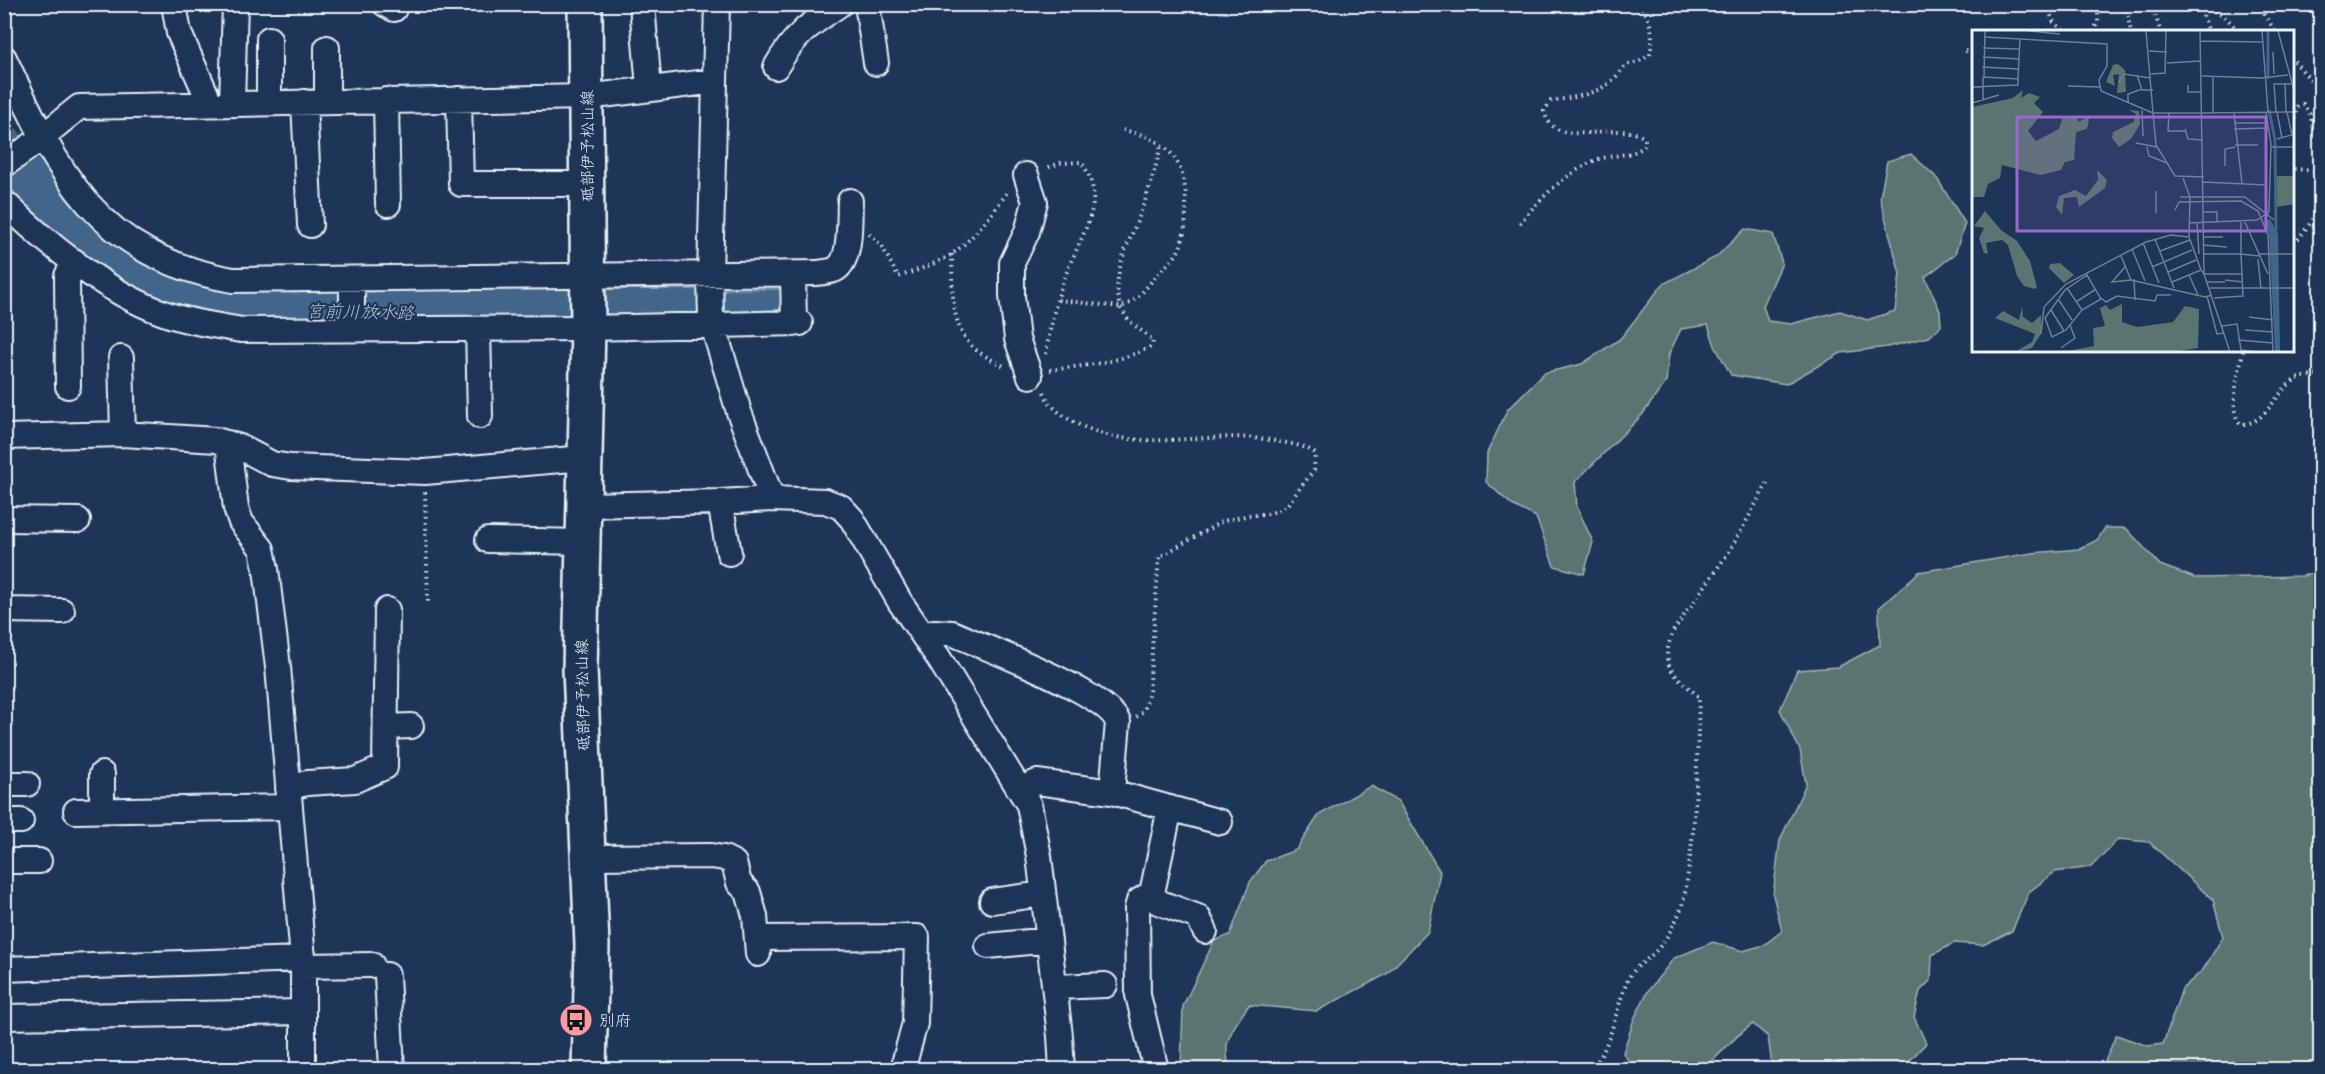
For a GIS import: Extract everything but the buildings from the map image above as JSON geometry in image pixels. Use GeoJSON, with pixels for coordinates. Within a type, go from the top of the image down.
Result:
{"type":"FeatureCollection","features":[{"type":"Feature","properties":{"kind":"main road","name":"砥部伊予松山線"},"geometry":{"type":"LineString","coordinates":[[585,4],[588,324],[580,669],[592,945],[589,1070]]}},
{"type":"Feature","properties":{"kind":"street"},"geometry":{"type":"LineString","coordinates":[[174,4],[179,33],[221,103]]}},
{"type":"Feature","properties":{"kind":"street"},"geometry":{"type":"LineString","coordinates":[[221,103],[235,4]]}},
{"type":"Feature","properties":{"kind":"street"},"geometry":{"type":"LineString","coordinates":[[642,4],[649,90]]}},
{"type":"Feature","properties":{"kind":"street"},"geometry":{"type":"LineString","coordinates":[[717,4],[710,279],[712,322],[740,412],[772,499]]}},
{"type":"Feature","properties":{"kind":"street"},"geometry":{"type":"LineString","coordinates":[[776,67],[788,46],[803,29],[840,4]]}},
{"type":"Feature","properties":{"kind":"street"},"geometry":{"type":"LineString","coordinates":[[867,4],[876,63]]}},
{"type":"Feature","properties":{"kind":"street"},"geometry":{"type":"LineString","coordinates":[[269,39],[269,102]]}},
{"type":"Feature","properties":{"kind":"street"},"geometry":{"type":"LineString","coordinates":[[310,225],[316,101],[327,48]]}},
{"type":"Feature","properties":{"kind":"street"},"geometry":{"type":"LineString","coordinates":[[4,58],[40,139],[75,189],[98,216],[142,250],[203,275],[233,280],[351,283],[588,282],[793,277],[835,270],[843,263],[848,243],[850,201]]}},
{"type":"Feature","properties":{"kind":"street"},"geometry":{"type":"LineString","coordinates":[[4,165],[79,107],[587,97],[715,81]]}},
{"type":"Feature","properties":{"kind":"street"},"geometry":{"type":"LineString","coordinates":[[459,99],[461,184],[587,184]]}},
{"type":"Feature","properties":{"kind":"street"},"geometry":{"type":"LineString","coordinates":[[386,100],[388,204]]}},
{"type":"Feature","properties":{"kind":"street"},"geometry":{"type":"LineString","coordinates":[[1026,175],[1035,202],[1027,232],[1012,262],[1012,296],[1017,339],[1034,376]]}},
{"type":"Feature","properties":{"kind":"street"},"geometry":{"type":"LineString","coordinates":[[4,202],[32,229],[74,261],[135,301],[162,313],[194,322],[242,330],[352,326],[478,328],[796,321],[793,277]]}},
{"type":"Feature","properties":{"kind":"street"},"geometry":{"type":"LineString","coordinates":[[68,386],[57,328],[67,276],[74,261]]}},
{"type":"Feature","properties":{"kind":"street"},"geometry":{"type":"LineString","coordinates":[[351,283],[352,326]]}},
{"type":"Feature","properties":{"kind":"street"},"geometry":{"type":"LineString","coordinates":[[478,328],[480,416]]}},
{"type":"Feature","properties":{"kind":"street"},"geometry":{"type":"LineString","coordinates":[[121,358],[123,434]]}},
{"type":"Feature","properties":{"kind":"street"},"geometry":{"type":"LineString","coordinates":[[4,437],[123,434],[216,440],[228,443],[272,464],[291,467],[425,472],[584,458]]}},
{"type":"Feature","properties":{"kind":"street"},"geometry":{"type":"LineString","coordinates":[[228,443],[236,508],[241,522],[262,549],[278,667],[303,962],[303,1070]]}},
{"type":"Feature","properties":{"kind":"street"},"geometry":{"type":"LineString","coordinates":[[584,505],[772,499],[825,501],[841,507],[852,519],[900,602],[1021,789],[1029,805],[1035,830],[1049,940],[1062,1070]]}},
{"type":"Feature","properties":{"kind":"street"},"geometry":{"type":"LineString","coordinates":[[720,502],[729,554]]}},
{"type":"Feature","properties":{"kind":"street"},"geometry":{"type":"LineString","coordinates":[[4,519],[78,520]]}},
{"type":"Feature","properties":{"kind":"street"},"geometry":{"type":"LineString","coordinates":[[488,540],[583,542]]}},
{"type":"Feature","properties":{"kind":"street"},"geometry":{"type":"LineString","coordinates":[[4,610],[62,611]]}},
{"type":"Feature","properties":{"kind":"street"},"geometry":{"type":"LineString","coordinates":[[76,811],[289,797],[307,783],[355,780],[385,767],[386,727],[379,618]]}},
{"type":"Feature","properties":{"kind":"street"},"geometry":{"type":"LineString","coordinates":[[924,637],[934,632],[952,633],[1072,686],[1098,700],[1115,715],[1118,722],[1112,792]]}},
{"type":"Feature","properties":{"kind":"street"},"geometry":{"type":"LineString","coordinates":[[386,727],[411,726]]}},
{"type":"Feature","properties":{"kind":"street"},"geometry":{"type":"LineString","coordinates":[[102,774],[102,811]]}},
{"type":"Feature","properties":{"kind":"street"},"geometry":{"type":"LineString","coordinates":[[1021,789],[1037,782],[1112,792],[1221,822]]}},
{"type":"Feature","properties":{"kind":"street"},"geometry":{"type":"LineString","coordinates":[[1170,808],[1152,893],[1158,902],[1198,917],[1205,931]]}},
{"type":"Feature","properties":{"kind":"street"},"geometry":{"type":"LineString","coordinates":[[588,857],[711,856],[724,858],[734,863],[739,883],[748,892],[755,916],[758,946],[917,937],[915,1023],[904,1060],[904,1070]]}},
{"type":"Feature","properties":{"kind":"street"},"geometry":{"type":"LineString","coordinates":[[4,861],[39,861]]}},
{"type":"Feature","properties":{"kind":"street"},"geometry":{"type":"LineString","coordinates":[[1152,893],[1139,901],[1137,908],[1138,995],[1156,1070]]}},
{"type":"Feature","properties":{"kind":"street"},"geometry":{"type":"LineString","coordinates":[[992,901],[1043,894]]}},
{"type":"Feature","properties":{"kind":"street"},"geometry":{"type":"LineString","coordinates":[[988,946],[1049,940]]}},
{"type":"Feature","properties":{"kind":"street"},"geometry":{"type":"LineString","coordinates":[[4,969],[303,962],[380,970],[392,1070]]}},
{"type":"Feature","properties":{"kind":"street"},"geometry":{"type":"LineString","coordinates":[[1054,987],[1105,985]]}},
{"type":"Feature","properties":{"kind":"street"},"geometry":{"type":"LineString","coordinates":[[4,1017],[303,1012]]}},
{"type":"Feature","properties":{"kind":"path"},"geometry":{"type":"LineString","coordinates":[[1520,223],[1543,195],[1567,177],[1594,161],[1611,155],[1632,152],[1645,145],[1645,139],[1632,132],[1598,133],[1555,130],[1547,122],[1544,111],[1551,101],[1582,96],[1604,88],[1618,77],[1625,65],[1638,62],[1650,55],[1653,38],[1649,18],[1640,4]]}},
{"type":"Feature","properties":{"kind":"path"},"geometry":{"type":"LineString","coordinates":[[2048,4],[2054,21],[2063,30]]}},
{"type":"Feature","properties":{"kind":"path"},"geometry":{"type":"LineString","coordinates":[[2093,30],[2098,22],[2098,4]]}},
{"type":"Feature","properties":{"kind":"path"},"geometry":{"type":"LineString","coordinates":[[2125,4],[2131,30]]}},
{"type":"Feature","properties":{"kind":"path"},"geometry":{"type":"LineString","coordinates":[[2151,4],[2161,30]]}},
{"type":"Feature","properties":{"kind":"path"},"geometry":{"type":"LineString","coordinates":[[2199,4],[2208,30]]}},
{"type":"Feature","properties":{"kind":"path"},"geometry":{"type":"LineString","coordinates":[[2257,4],[2275,30]]}},
{"type":"Feature","properties":{"kind":"path"},"geometry":{"type":"LineString","coordinates":[[2202,10],[2209,9],[2216,12],[2230,21],[2237,30]]}},
{"type":"Feature","properties":{"kind":"path"},"geometry":{"type":"LineString","coordinates":[[1965,51],[1972,51]]}},
{"type":"Feature","properties":{"kind":"path"},"geometry":{"type":"LineString","coordinates":[[2295,62],[2320,91]]}},
{"type":"Feature","properties":{"kind":"path"},"geometry":{"type":"LineString","coordinates":[[2295,123],[2297,107],[2303,104],[2310,114],[2320,155]]}},
{"type":"Feature","properties":{"kind":"path"},"geometry":{"type":"LineString","coordinates":[[1058,300],[1120,307],[1129,305],[1177,254],[1182,242],[1186,220],[1187,189],[1182,170],[1169,152],[1150,137],[1123,130]]}},
{"type":"Feature","properties":{"kind":"path"},"geometry":{"type":"LineString","coordinates":[[952,254],[953,298],[961,331],[977,351],[1014,372],[1025,377],[1034,376],[1047,371],[1078,367],[1142,352],[1152,346],[1154,340],[1129,321],[1120,307],[1117,297],[1117,279],[1125,249],[1153,177],[1161,145]]}},
{"type":"Feature","properties":{"kind":"path"},"geometry":{"type":"LineString","coordinates":[[2295,169],[2320,171]]}},
{"type":"Feature","properties":{"kind":"path"},"geometry":{"type":"LineString","coordinates":[[2295,243],[2320,211]]}},
{"type":"Feature","properties":{"kind":"path"},"geometry":{"type":"LineString","coordinates":[[2243,352],[2235,402],[2235,415],[2241,424],[2253,422],[2266,411],[2286,387],[2297,379],[2320,375]]}},
{"type":"Feature","properties":{"kind":"path"},"geometry":{"type":"LineString","coordinates":[[1034,376],[1046,398],[1058,412],[1092,432],[1110,438],[1130,441],[1248,437],[1306,447],[1316,453],[1314,470],[1288,504],[1280,510],[1223,521],[1159,557],[1146,706],[1142,714],[1133,719],[1118,722]]}},
{"type":"Feature","properties":{"kind":"path"},"geometry":{"type":"LineString","coordinates":[[425,472],[428,602]]}},
{"type":"Feature","properties":{"kind":"path"},"geometry":{"type":"LineString","coordinates":[[1591,1070],[1611,1030],[1627,980],[1637,966],[1656,951],[1669,933],[1680,911],[1686,884],[1695,811],[1699,697],[1669,668],[1666,656],[1668,643],[1674,630],[1731,549],[1769,480]]}},
{"type":"Feature","properties":{"kind":"green space"},"geometry":{"type":"Polygon","coordinates":[[[1911,154],[1936,177],[1965,223],[1955,254],[1925,277],[1940,311],[1941,326],[1929,337],[1887,347],[1841,353],[1786,384],[1731,375],[1715,346],[1708,325],[1681,329],[1669,354],[1666,382],[1642,415],[1575,482],[1577,507],[1593,542],[1584,574],[1554,566],[1536,517],[1512,505],[1486,482],[1487,453],[1508,409],[1544,373],[1582,364],[1620,339],[1663,284],[1716,257],[1745,229],[1773,234],[1782,263],[1763,306],[1768,321],[1791,324],[1840,311],[1867,320],[1895,311],[1900,274],[1880,198],[1887,161],[1911,154]]]}},
{"type":"Feature","properties":{"kind":"green space"},"geometry":{"type":"Polygon","coordinates":[[[2105,528],[2126,528],[2160,565],[2195,578],[2303,576],[2320,570],[2320,1069],[2102,1069],[2116,1035],[2148,1046],[2163,1044],[2182,989],[2203,970],[2223,937],[2213,900],[2149,842],[2118,839],[2091,867],[2055,872],[2029,892],[2012,931],[1983,945],[1954,943],[1932,955],[1931,980],[1920,991],[1914,1017],[1926,1043],[1902,1069],[1786,1069],[1772,1065],[1768,1037],[1753,1024],[1704,1069],[1634,1069],[1623,1053],[1634,1019],[1648,991],[1674,958],[1713,942],[1743,951],[1764,945],[1782,931],[1773,895],[1780,840],[1806,784],[1800,750],[1780,710],[1797,670],[1838,667],[1880,645],[1879,608],[1919,572],[2032,553],[2079,549],[2097,540],[2105,528]]]}},
{"type":"Feature","properties":{"kind":"green space"},"geometry":{"type":"Polygon","coordinates":[[[1371,786],[1398,801],[1440,872],[1428,932],[1387,974],[1317,1011],[1249,1005],[1228,1039],[1227,1069],[1181,1069],[1183,1006],[1214,941],[1230,935],[1250,882],[1266,861],[1296,850],[1319,815],[1371,786]]]}},
{"type":"Feature","properties":{"kind":"water","name":"宮前川放水路"},"geometry":{"type":"Polygon","coordinates":[[[44,158],[118,243],[265,290],[781,289],[781,316],[221,319],[157,301],[98,268],[22,207],[7,188],[44,158]]]}},
{"type":"Feature","properties":{"kind":"waterway","name":"宮前川放水路"},"geometry":{"type":"LineString","coordinates":[[4,142],[55,213]]}},
{"type":"Feature","properties":{"kind":"place","name":"別府"},"geometry":{"type":"Point","coordinates":[576,1020]}}]}
